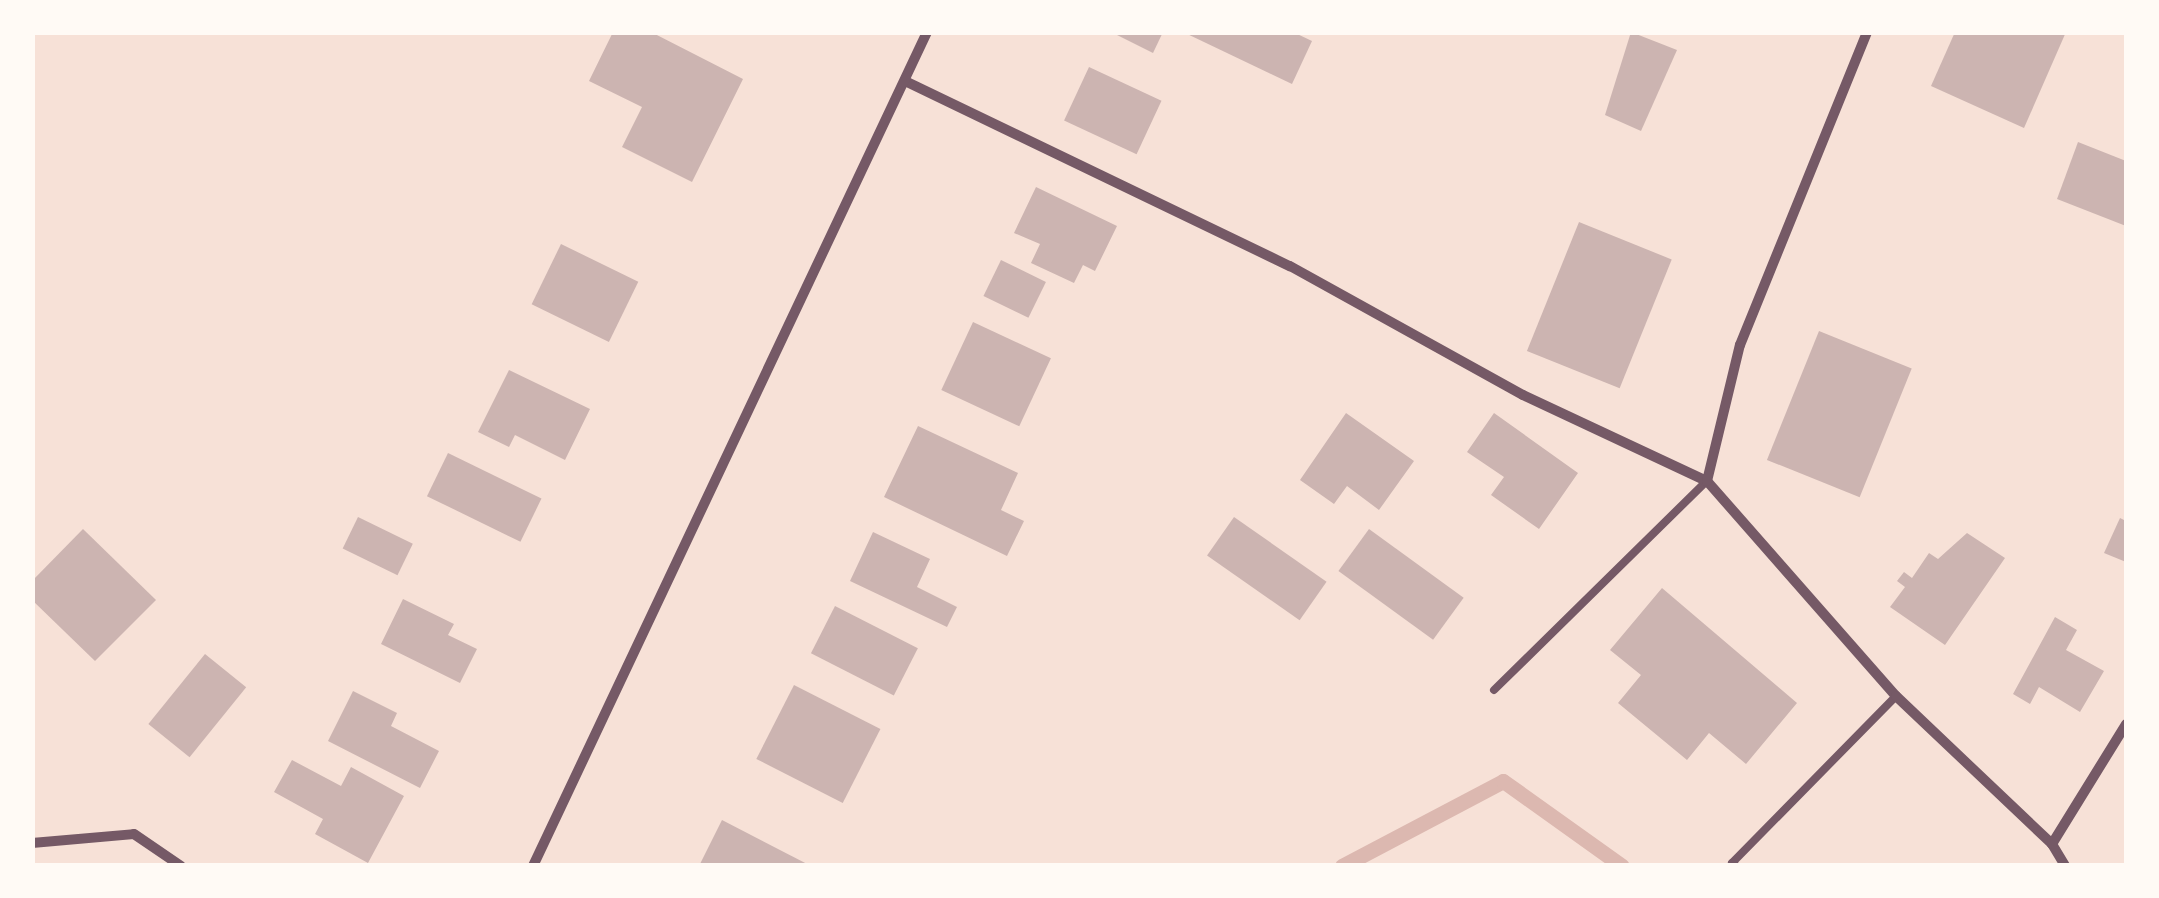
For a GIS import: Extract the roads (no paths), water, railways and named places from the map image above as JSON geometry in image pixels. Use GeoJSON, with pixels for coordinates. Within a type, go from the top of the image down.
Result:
{"type":"FeatureCollection","features":[{"type":"Feature","properties":{"kind":"street"},"geometry":{"type":"LineString","coordinates":[[533,866],[927,32]]}},
{"type":"Feature","properties":{"kind":"street"},"geometry":{"type":"LineString","coordinates":[[1708,482],[1740,346],[1867,32]]}},
{"type":"Feature","properties":{"kind":"street"},"geometry":{"type":"LineString","coordinates":[[904,81],[1290,266],[1523,395],[1708,482],[1896,696],[2052,844],[2065,866]]}},
{"type":"Feature","properties":{"kind":"street"},"geometry":{"type":"LineString","coordinates":[[2052,844],[2126,724]]}},
{"type":"Feature","properties":{"kind":"street"},"geometry":{"type":"LineString","coordinates":[[32,843],[134,834],[181,866]]}},
{"type":"Feature","properties":{"kind":"lane"},"geometry":{"type":"LineString","coordinates":[[1494,690],[1708,482]]}},
{"type":"Feature","properties":{"kind":"lane"},"geometry":{"type":"LineString","coordinates":[[1736,866],[1732,863],[1896,696]]}},
{"type":"Feature","properties":{"kind":"waterway"},"geometry":{"type":"LineString","coordinates":[[1342,866],[1503,781],[1622,866]]}}]}
